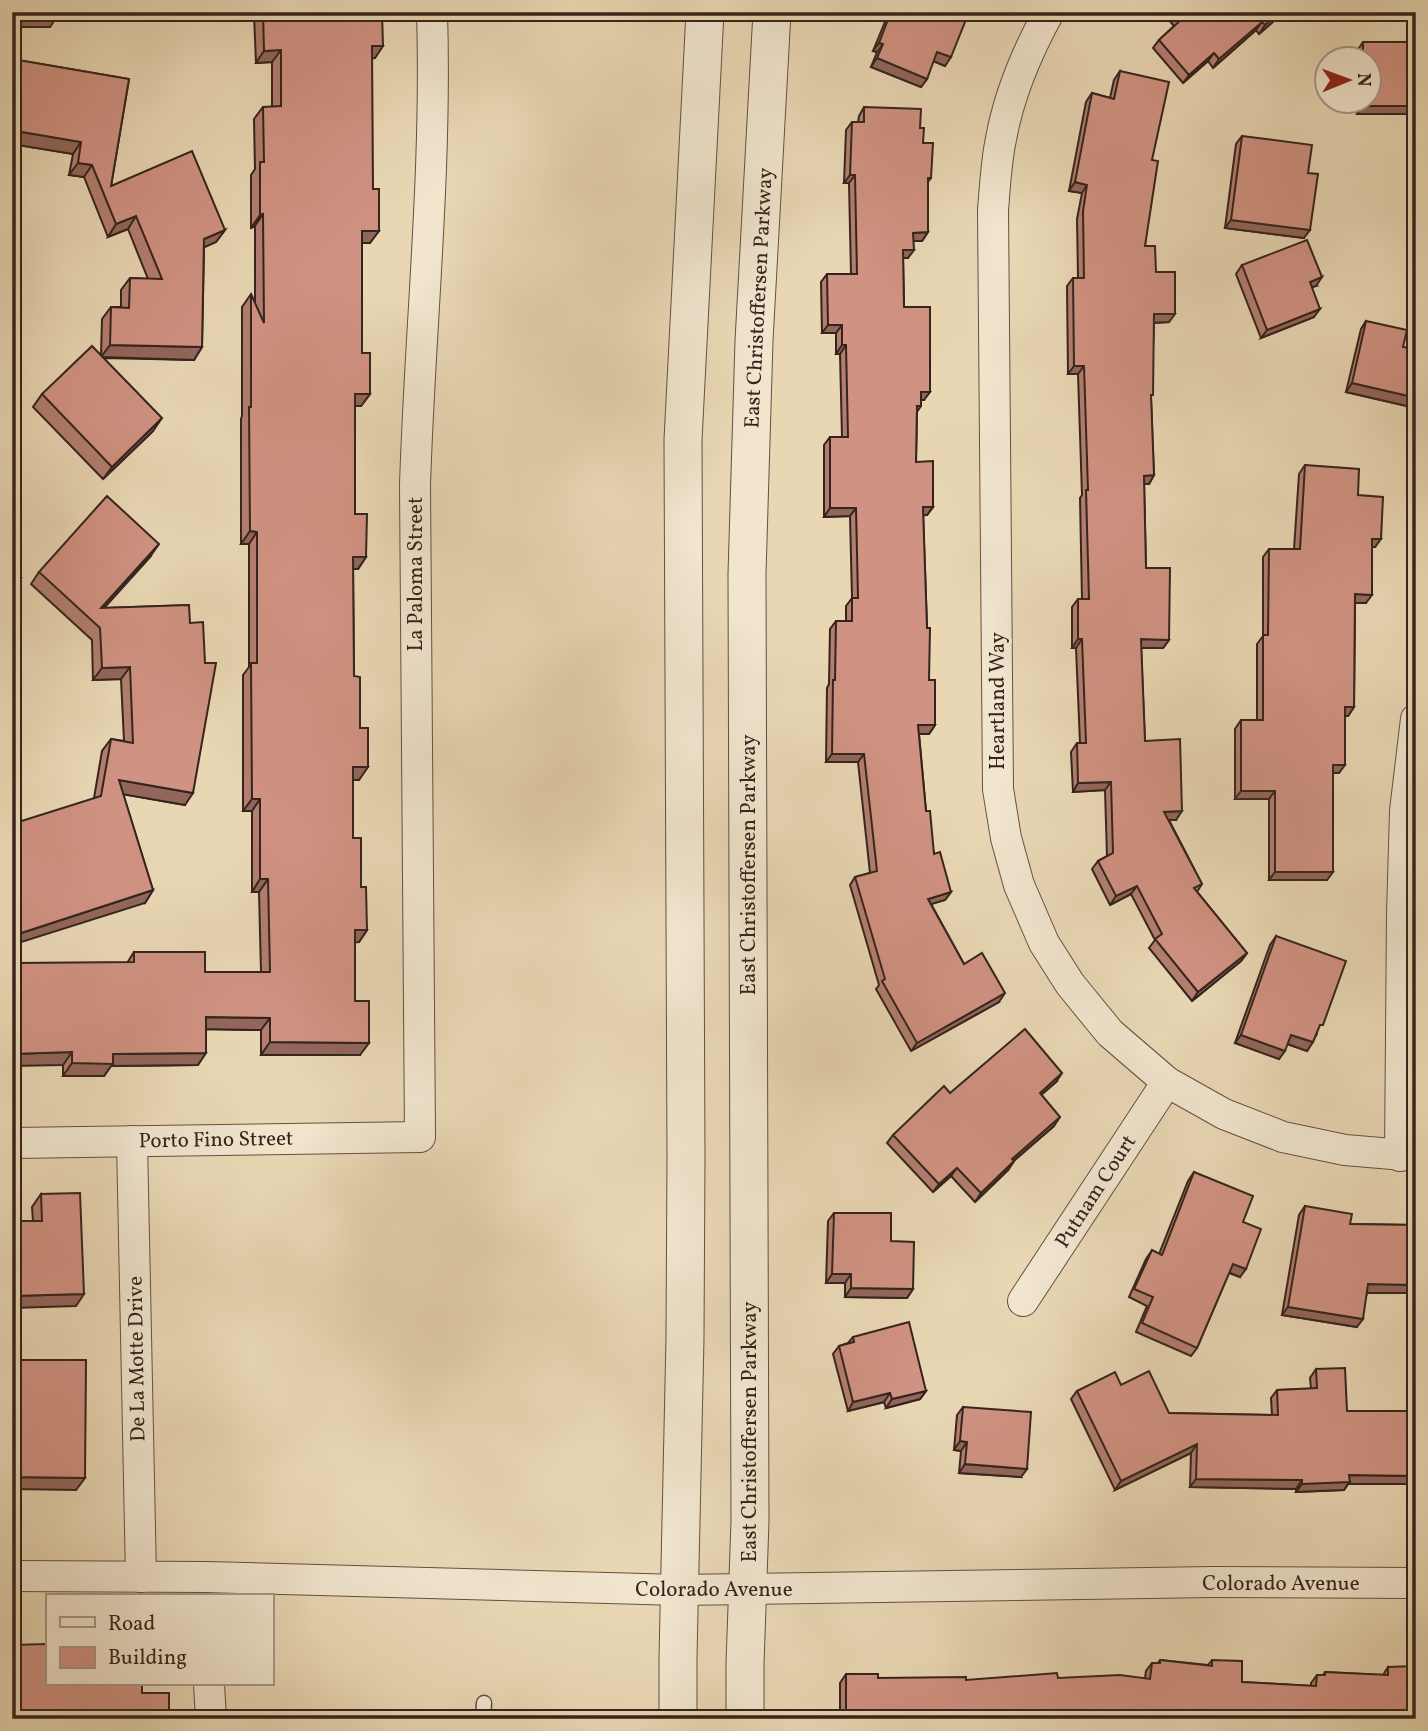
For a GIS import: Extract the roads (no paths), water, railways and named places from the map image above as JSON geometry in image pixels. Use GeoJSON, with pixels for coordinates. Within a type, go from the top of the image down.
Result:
{"type":"FeatureCollection","features":[{"type":"Feature","properties":{"kind":"street","name":"La Paloma Street"},"geometry":{"type":"LineString","coordinates":[[420,1137],[415,485],[432,155],[432,12]]}},
{"type":"Feature","properties":{"kind":"street"},"geometry":{"type":"LineString","coordinates":[[678,1719],[686,1170],[683,440],[705,12]]}},
{"type":"Feature","properties":{"kind":"street","name":"East Christoffersen Parkway"},"geometry":{"type":"LineString","coordinates":[[745,1719],[750,1507],[747,561],[754,341],[772,12]]}},
{"type":"Feature","properties":{"kind":"street","name":"Heartland Way"},"geometry":{"type":"LineString","coordinates":[[1049,12],[1013,91],[1000,140],[993,210],[998,789],[1006,838],[1019,885],[1044,943],[1070,984],[1110,1033],[1167,1082],[1224,1114],[1283,1137],[1345,1150],[1408,1156]]}},
{"type":"Feature","properties":{"kind":"street"},"geometry":{"type":"LineString","coordinates":[[1408,1156],[1402,915],[1405,811],[1416,719]]}},
{"type":"Feature","properties":{"kind":"street","name":"Putnam Court"},"geometry":{"type":"LineString","coordinates":[[1023,1301],[1167,1082]]}},
{"type":"Feature","properties":{"kind":"street","name":"Porto Fino Street"},"geometry":{"type":"LineString","coordinates":[[12,1143],[420,1137]]}},
{"type":"Feature","properties":{"kind":"street","name":"De La Motte Drive"},"geometry":{"type":"LineString","coordinates":[[132,1141],[141,1577]]}},
{"type":"Feature","properties":{"kind":"street","name":"Colorado Avenue"},"geometry":{"type":"LineString","coordinates":[[12,1576],[141,1577],[206,1587],[680,1590],[1416,1583]]}},
{"type":"Feature","properties":{"kind":"street"},"geometry":{"type":"LineString","coordinates":[[209,1686],[211,1719]]}},
{"type":"Feature","properties":{"kind":"lane"},"geometry":{"type":"LineString","coordinates":[[484,1703],[484,1719]]}}]}
